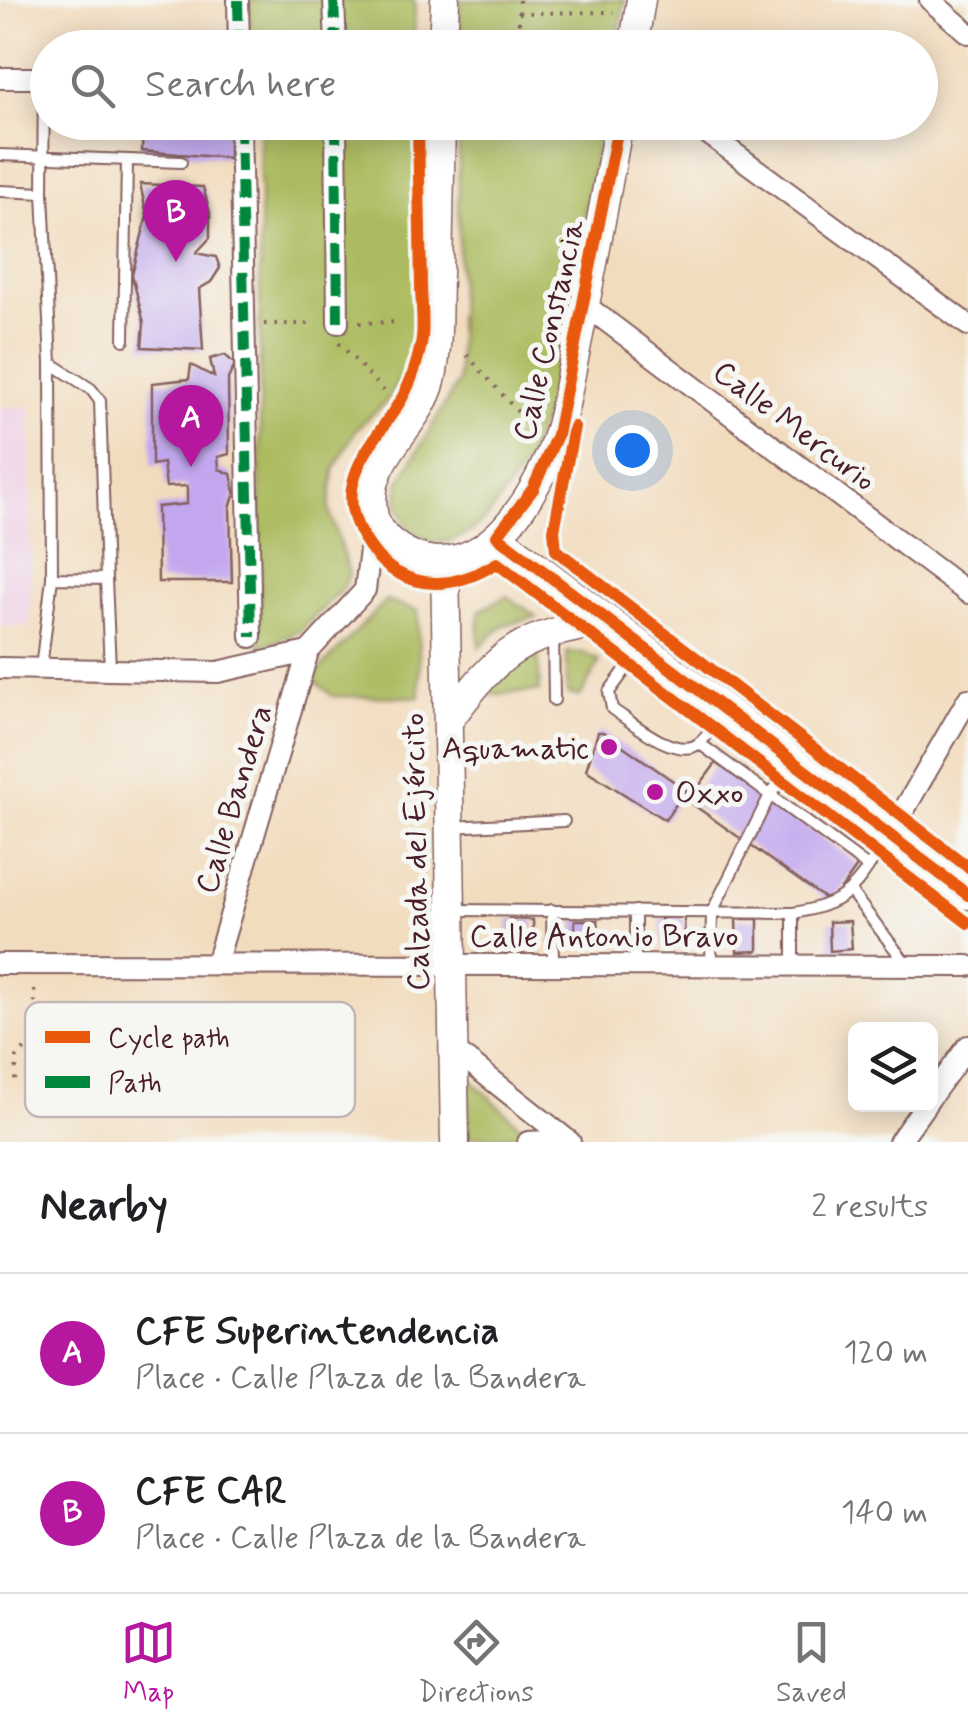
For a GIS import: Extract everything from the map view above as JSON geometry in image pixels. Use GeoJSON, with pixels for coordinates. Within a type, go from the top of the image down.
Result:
{"type":"FeatureCollection","features":[{"type":"Feature","properties":{"kind":"main road"},"geometry":{"type":"LineString","coordinates":[[444,30],[445,0]]}},
{"type":"Feature","properties":{"kind":"main road"},"geometry":{"type":"LineString","coordinates":[[441,140],[435,358],[430,383],[418,410],[384,456],[376,475],[372,494],[374,518],[380,531],[415,557],[445,561],[482,548],[497,536],[968,895]]}},
{"type":"Feature","properties":{"kind":"main road","name":"Calle Constancia"},"geometry":{"type":"LineString","coordinates":[[497,536],[533,490],[553,448],[616,140]]}},
{"type":"Feature","properties":{"kind":"main road","name":"Calzada del Ejército"},"geometry":{"type":"LineString","coordinates":[[445,561],[455,1142]]}},
{"type":"Feature","properties":{"kind":"main road"},"geometry":{"type":"LineString","coordinates":[[449,720],[484,674],[514,648],[553,632],[609,620]]}},
{"type":"Feature","properties":{"kind":"street"},"geometry":{"type":"LineString","coordinates":[[238,0],[239,30]]}},
{"type":"Feature","properties":{"kind":"street"},"geometry":{"type":"LineString","coordinates":[[334,0],[335,30]]}},
{"type":"Feature","properties":{"kind":"street"},"geometry":{"type":"LineString","coordinates":[[930,0],[968,33]]}},
{"type":"Feature","properties":{"kind":"street"},"geometry":{"type":"LineString","coordinates":[[0,78],[30,78]]}},
{"type":"Feature","properties":{"kind":"street"},"geometry":{"type":"LineString","coordinates":[[240,140],[251,638]]}},
{"type":"Feature","properties":{"kind":"street"},"geometry":{"type":"LineString","coordinates":[[335,330],[336,140]]}},
{"type":"Feature","properties":{"kind":"street"},"geometry":{"type":"LineString","coordinates":[[716,140],[968,325]]}},
{"type":"Feature","properties":{"kind":"street","name":"Calle Mercurio"},"geometry":{"type":"LineString","coordinates":[[585,305],[968,593]]}},
{"type":"Feature","properties":{"kind":"street"},"geometry":{"type":"LineString","coordinates":[[0,668],[218,672],[308,652],[365,590],[374,518]]}},
{"type":"Feature","properties":{"kind":"street","name":"Calle Bandera"},"geometry":{"type":"LineString","coordinates":[[216,964],[308,652]]}},
{"type":"Feature","properties":{"kind":"street"},"geometry":{"type":"LineString","coordinates":[[889,836],[968,699]]}},
{"type":"Feature","properties":{"kind":"street","name":"Calle Antonio Bravo"},"geometry":{"type":"LineString","coordinates":[[0,964],[968,966]]}},
{"type":"Feature","properties":{"kind":"street"},"geometry":{"type":"LineString","coordinates":[[938,1087],[968,1046]]}},
{"type":"Feature","properties":{"kind":"street"},"geometry":{"type":"LineString","coordinates":[[454,1049],[568,1141]]}},
{"type":"Feature","properties":{"kind":"street"},"geometry":{"type":"LineString","coordinates":[[898,1142],[920,1112]]}},
{"type":"Feature","properties":{"kind":"street"},"geometry":{"type":"LineString","coordinates":[[528,1142],[568,1141]]}},
{"type":"Feature","properties":{"kind":"lane"},"geometry":{"type":"LineString","coordinates":[[41,668],[52,578],[44,140]]}},
{"type":"Feature","properties":{"kind":"lane"},"geometry":{"type":"LineString","coordinates":[[0,155],[181,162]]}},
{"type":"Feature","properties":{"kind":"lane"},"geometry":{"type":"LineString","coordinates":[[124,340],[127,160]]}},
{"type":"Feature","properties":{"kind":"lane"},"geometry":{"type":"LineString","coordinates":[[0,192],[44,193]]}},
{"type":"Feature","properties":{"kind":"lane"},"geometry":{"type":"LineString","coordinates":[[51,363],[90,389],[100,402],[110,670]]}},
{"type":"Feature","properties":{"kind":"lane"},"geometry":{"type":"LineString","coordinates":[[52,578],[106,579]]}},
{"type":"Feature","properties":{"kind":"lane"},"geometry":{"type":"LineString","coordinates":[[553,632],[554,700]]}},
{"type":"Feature","properties":{"kind":"lane"},"geometry":{"type":"LineString","coordinates":[[643,646],[608,692],[612,709],[672,747],[686,748],[698,744],[726,710]]}},
{"type":"Feature","properties":{"kind":"lane"},"geometry":{"type":"LineString","coordinates":[[698,744],[868,867]]}},
{"type":"Feature","properties":{"kind":"lane"},"geometry":{"type":"LineString","coordinates":[[711,966],[712,912],[770,795],[796,764]]}},
{"type":"Feature","properties":{"kind":"lane"},"geometry":{"type":"LineString","coordinates":[[450,827],[564,822]]}},
{"type":"Feature","properties":{"kind":"lane"},"geometry":{"type":"LineString","coordinates":[[451,910],[793,913],[838,902],[851,892],[889,836]]}},
{"type":"Feature","properties":{"kind":"lane"},"geometry":{"type":"LineString","coordinates":[[851,892],[908,966]]}},
{"type":"Feature","properties":{"kind":"lane"},"geometry":{"type":"LineString","coordinates":[[552,910],[553,965]]}},
{"type":"Feature","properties":{"kind":"lane"},"geometry":{"type":"LineString","coordinates":[[635,966],[636,911]]}},
{"type":"Feature","properties":{"kind":"lane"},"geometry":{"type":"LineString","coordinates":[[792,966],[793,913]]}},
{"type":"Feature","properties":{"kind":"path"},"geometry":{"type":"LineString","coordinates":[[519,0],[519,30]]}},
{"type":"Feature","properties":{"kind":"path"},"geometry":{"type":"LineString","coordinates":[[519,13],[629,6]]}},
{"type":"Feature","properties":{"kind":"path"},"geometry":{"type":"LineString","coordinates":[[335,330],[384,390]]}},
{"type":"Feature","properties":{"kind":"path"},"geometry":{"type":"LineString","coordinates":[[466,354],[538,434]]}},
{"type":"Feature","properties":{"kind":"path"},"geometry":{"type":"LineString","coordinates":[[32,964],[34,1002]]}},
{"type":"Feature","properties":{"kind":"path"},"geometry":{"type":"LineString","coordinates":[[15,1080],[17,1058],[25,1048]]}},
{"type":"Feature","properties":{"kind":"shaded area"},"geometry":{"type":"Polygon","coordinates":[[[0,407],[31,407],[30,626],[0,626],[0,407]]]}},
{"type":"Feature","properties":{"kind":"green space"},"geometry":{"type":"Polygon","coordinates":[[[249,0],[415,0],[414,30],[249,30],[249,0]]]}},
{"type":"Feature","properties":{"kind":"green space"},"geometry":{"type":"Polygon","coordinates":[[[460,0],[625,0],[619,30],[459,30],[460,0]]]}},
{"type":"Feature","properties":{"kind":"green space"},"geometry":{"type":"Polygon","coordinates":[[[260,140],[415,140],[418,318],[409,364],[386,402],[356,429],[334,470],[329,509],[349,574],[344,587],[300,631],[260,648],[260,140]]]}},
{"type":"Feature","properties":{"kind":"green space"},"geometry":{"type":"Polygon","coordinates":[[[459,140],[599,140],[547,409],[526,463],[488,517],[467,534],[448,542],[428,541],[407,527],[398,505],[399,483],[458,382],[459,140]]]}},
{"type":"Feature","properties":{"kind":"green space"},"geometry":{"type":"Polygon","coordinates":[[[507,596],[537,617],[504,625],[479,647],[479,611],[507,596]]]}},
{"type":"Feature","properties":{"kind":"green space"},"geometry":{"type":"Polygon","coordinates":[[[386,601],[418,611],[420,697],[333,696],[311,678],[386,601]]]}},
{"type":"Feature","properties":{"kind":"green space"},"geometry":{"type":"Polygon","coordinates":[[[567,652],[583,653],[600,661],[580,697],[567,693],[567,652]]]}},
{"type":"Feature","properties":{"kind":"green space"},"geometry":{"type":"Polygon","coordinates":[[[538,654],[540,691],[483,695],[522,657],[538,654]]]}},
{"type":"Feature","properties":{"kind":"green space"},"geometry":{"type":"Polygon","coordinates":[[[469,1078],[530,1135],[468,1137],[469,1078]]]}},
{"type":"Feature","properties":{"kind":"building"},"geometry":{"type":"Polygon","coordinates":[[[142,140],[229,140],[229,158],[142,151],[142,140]]]}},
{"type":"Feature","properties":{"kind":"building"},"geometry":{"type":"Polygon","coordinates":[[[140,184],[203,187],[210,213],[210,238],[196,253],[216,257],[220,268],[211,282],[199,289],[203,350],[142,347],[144,323],[132,275],[147,216],[140,184]]]}},
{"type":"Feature","properties":{"kind":"building"},"geometry":{"type":"Polygon","coordinates":[[[225,355],[235,364],[228,379],[229,454],[218,457],[219,469],[231,474],[235,492],[230,508],[232,582],[158,582],[157,507],[187,504],[187,486],[166,487],[163,463],[152,465],[152,383],[189,379],[191,365],[214,377],[210,359],[225,355]]]}},
{"type":"Feature","properties":{"kind":"building"},"geometry":{"type":"Polygon","coordinates":[[[598,732],[686,790],[665,820],[586,770],[598,732]]]}},
{"type":"Feature","properties":{"kind":"building"},"geometry":{"type":"Polygon","coordinates":[[[716,763],[859,864],[831,903],[688,801],[716,763]]]}},
{"type":"Feature","properties":{"kind":"building"},"geometry":{"type":"Polygon","coordinates":[[[684,917],[685,946],[663,948],[661,918],[684,917]]]}},
{"type":"Feature","properties":{"kind":"building"},"geometry":{"type":"Polygon","coordinates":[[[509,919],[533,920],[534,943],[509,942],[509,919]]]}},
{"type":"Feature","properties":{"kind":"building"},"geometry":{"type":"Polygon","coordinates":[[[736,919],[758,919],[758,951],[737,952],[736,919]]]}},
{"type":"Feature","properties":{"kind":"building"},"geometry":{"type":"Polygon","coordinates":[[[575,920],[598,920],[600,942],[575,942],[575,920]]]}},
{"type":"Feature","properties":{"kind":"building"},"geometry":{"type":"Polygon","coordinates":[[[850,921],[852,949],[830,951],[829,922],[850,921]]]}},
{"type":"Feature","properties":{"kind":"marked path"},"geometry":{"type":"LineString","coordinates":[[238,0],[239,30]]}},
{"type":"Feature","properties":{"kind":"marked path"},"geometry":{"type":"LineString","coordinates":[[334,0],[335,30]]}},
{"type":"Feature","properties":{"kind":"marked path"},"geometry":{"type":"LineString","coordinates":[[240,140],[251,637]]}},
{"type":"Feature","properties":{"kind":"marked path"},"geometry":{"type":"LineString","coordinates":[[336,140],[338,323]]}},
{"type":"Feature","properties":{"kind":"cycle path"},"geometry":{"type":"LineString","coordinates":[[418,140],[422,338],[406,390],[368,448],[354,480],[353,514],[368,545],[390,568],[422,582],[460,579],[497,563],[968,923]]}},
{"type":"Feature","properties":{"kind":"cycle path"},"geometry":{"type":"LineString","coordinates":[[615,140],[557,435],[533,489],[497,536],[968,895]]}},
{"type":"Feature","properties":{"kind":"cycle path"},"geometry":{"type":"LineString","coordinates":[[574,427],[554,530],[556,550],[968,867]]}},
{"type":"Feature","properties":{"kind":"place","name":"CFE CAR"},"geometry":{"type":"Point","coordinates":[176,262]}},
{"type":"Feature","properties":{"kind":"place","name":"CFE Superintendencia"},"geometry":{"type":"Point","coordinates":[191,467]}},
{"type":"Feature","properties":{"kind":"place","name":"Aquamatic"},"geometry":{"type":"Point","coordinates":[609,747]}},
{"type":"Feature","properties":{"kind":"place","name":"Oxxo"},"geometry":{"type":"Point","coordinates":[655,792]}}]}
